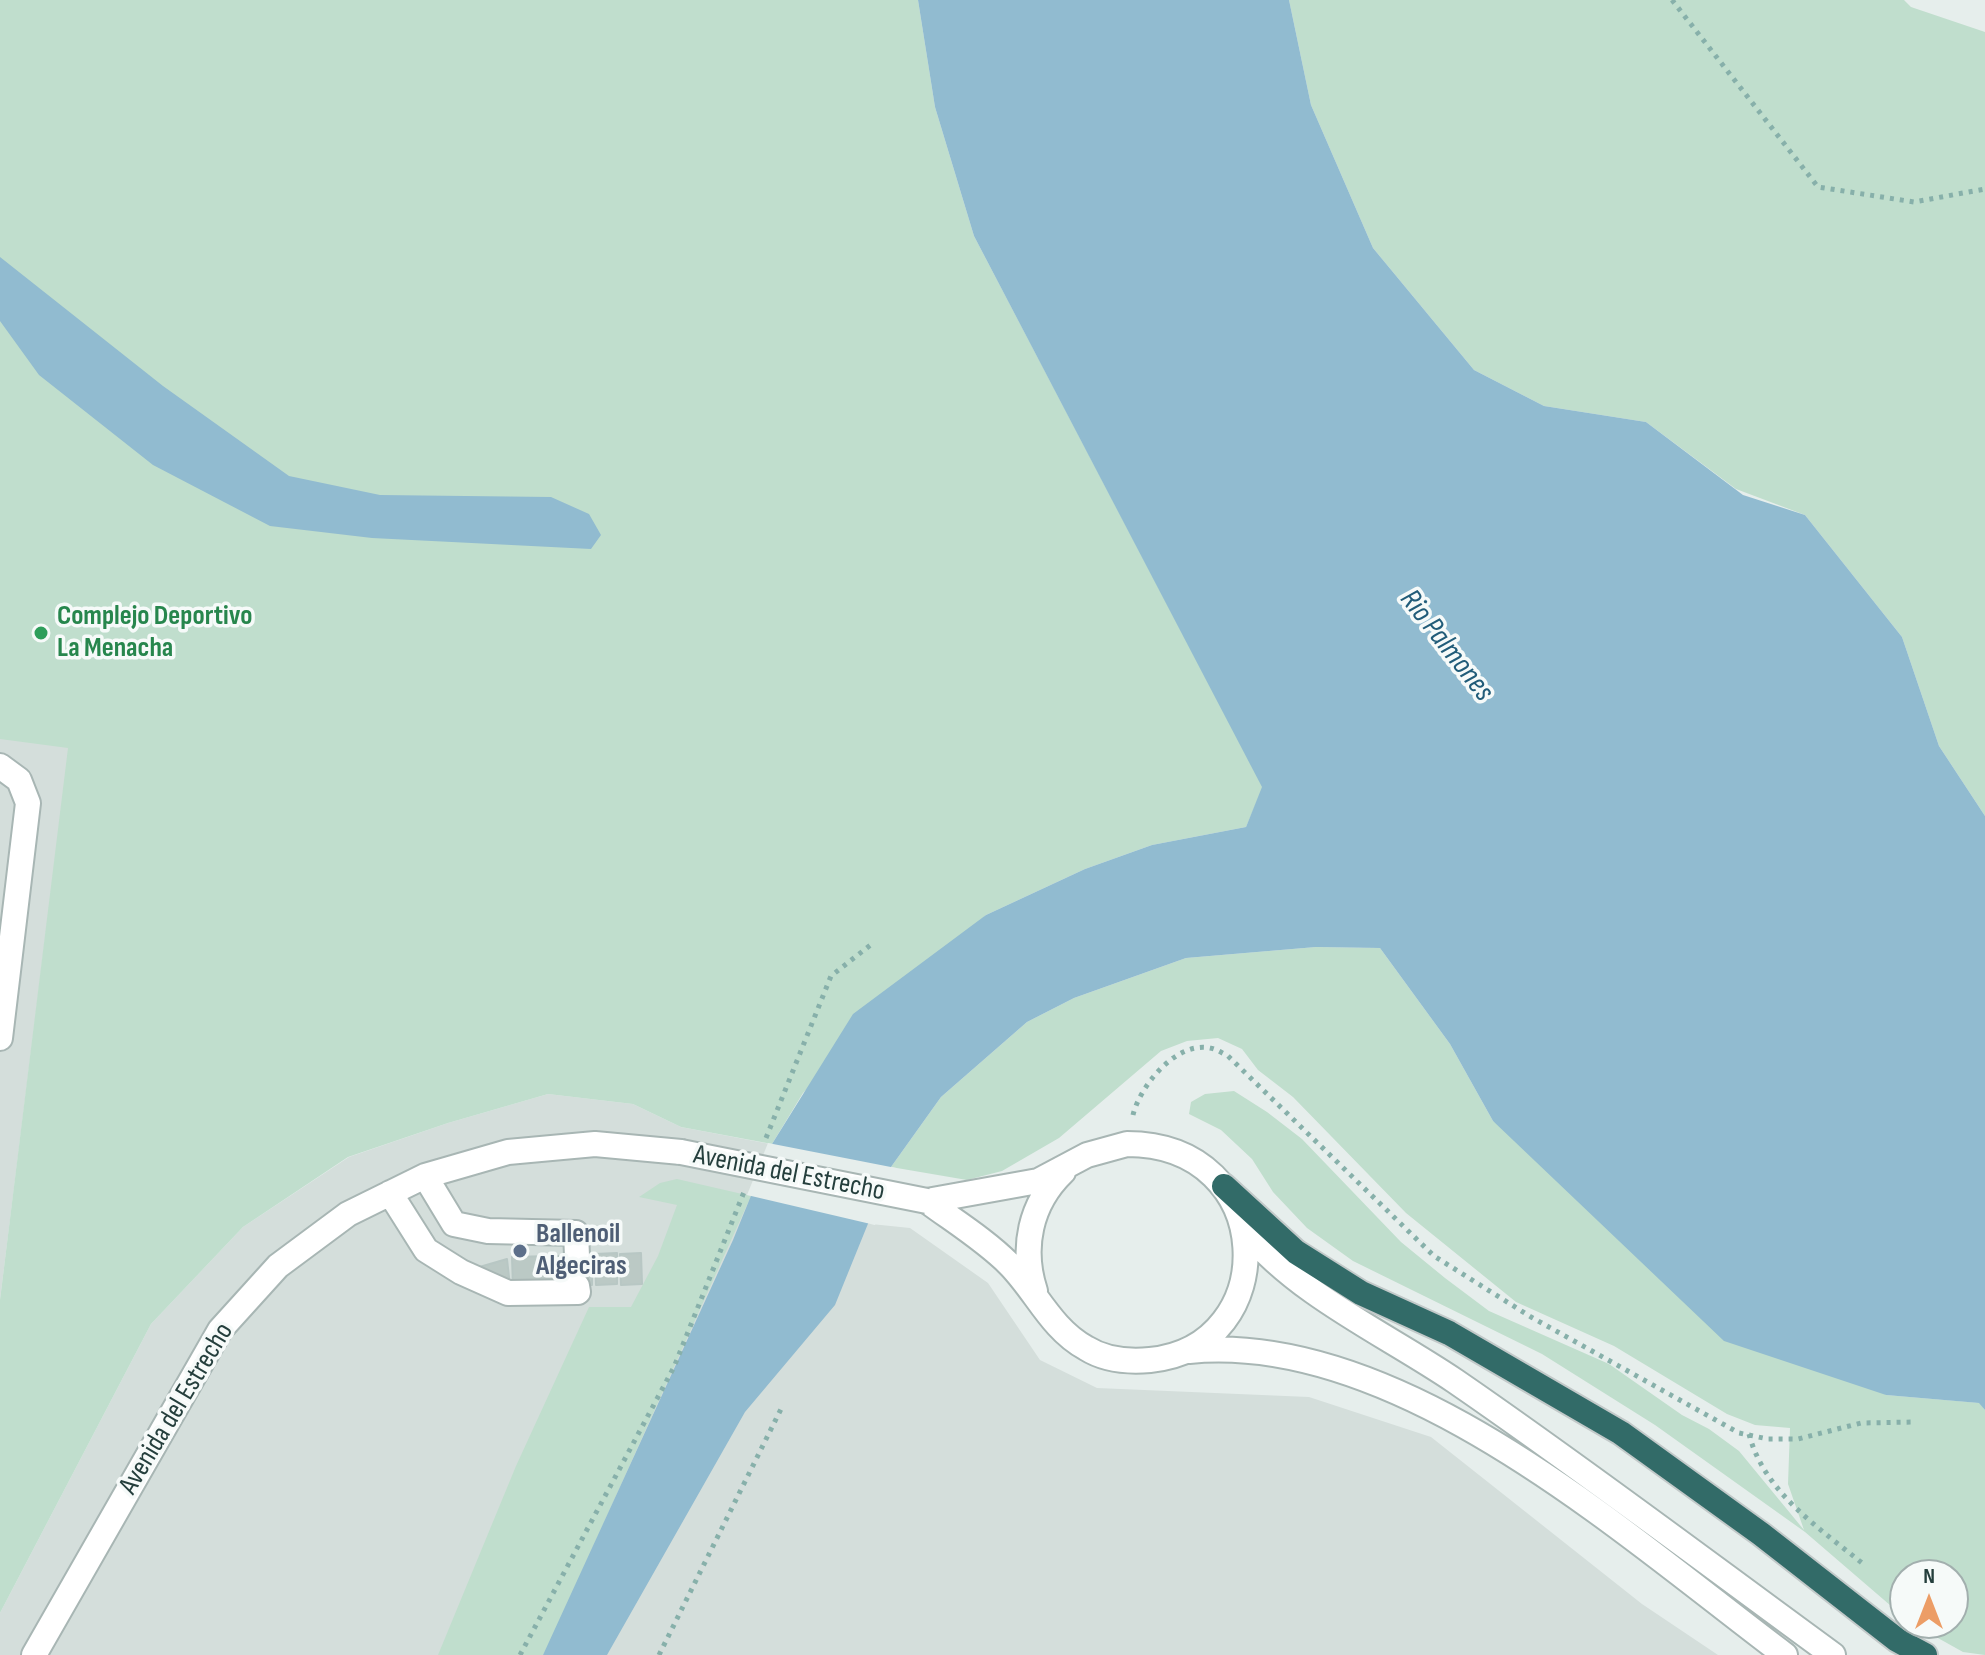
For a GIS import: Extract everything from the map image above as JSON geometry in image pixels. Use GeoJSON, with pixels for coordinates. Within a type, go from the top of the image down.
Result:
{"type":"FeatureCollection","features":[{"type":"Feature","properties":{"kind":"highway"},"geometry":{"type":"LineString","coordinates":[[1224,1186],[1296,1252],[1361,1293],[1449,1333],[1621,1433],[1761,1534],[1897,1640],[1925,1655]]}},
{"type":"Feature","properties":{"kind":"street"},"geometry":{"type":"LineString","coordinates":[[0,766],[19,780],[28,803],[0,1038]]}},
{"type":"Feature","properties":{"kind":"street","name":"Avenida del Estrecho"},"geometry":{"type":"LineString","coordinates":[[34,1655],[220,1330],[278,1266],[348,1214],[425,1176],[508,1152],[595,1144],[681,1152],[927,1201],[1024,1184],[1106,1147],[1149,1144],[1191,1157],[1224,1186],[1245,1230],[1245,1266],[1235,1302],[1222,1322],[1183,1351],[1135,1361],[1111,1358],[1067,1336],[1009,1264],[927,1201]]}},
{"type":"Feature","properties":{"kind":"street","name":"Avenida del Estrecho"},"geometry":{"type":"LineString","coordinates":[[1037,1298],[1027,1250],[1030,1226],[1046,1192],[1070,1165]]}},
{"type":"Feature","properties":{"kind":"street"},"geometry":{"type":"LineString","coordinates":[[425,1176],[454,1224],[488,1231],[576,1233],[577,1256]]}},
{"type":"Feature","properties":{"kind":"street"},"geometry":{"type":"LineString","coordinates":[[390,1193],[426,1250],[461,1272],[508,1293],[578,1292],[577,1286]]}},
{"type":"Feature","properties":{"kind":"street"},"geometry":{"type":"LineString","coordinates":[[1245,1230],[1268,1258],[1309,1289],[1452,1379],[1558,1453],[1833,1655]]}},
{"type":"Feature","properties":{"kind":"street"},"geometry":{"type":"LineString","coordinates":[[1183,1351],[1225,1347],[1300,1357],[1356,1374],[1416,1398],[1565,1490],[1785,1655]]}},
{"type":"Feature","properties":{"kind":"path"},"geometry":{"type":"LineString","coordinates":[[1672,0],[1818,187],[1914,202],[1985,189]]}},
{"type":"Feature","properties":{"kind":"path"},"geometry":{"type":"LineString","coordinates":[[761,1150],[831,976],[873,943]]}},
{"type":"Feature","properties":{"kind":"path"},"geometry":{"type":"LineString","coordinates":[[1127,1144],[1134,1110],[1156,1073],[1181,1053],[1208,1047],[1228,1056],[1247,1078],[1434,1256],[1531,1317],[1739,1433],[1798,1439],[1861,1423],[1914,1422]]}},
{"type":"Feature","properties":{"kind":"path"},"geometry":{"type":"LineString","coordinates":[[520,1655],[674,1367],[749,1179]]}},
{"type":"Feature","properties":{"kind":"path"},"geometry":{"type":"LineString","coordinates":[[659,1655],[781,1409]]}},
{"type":"Feature","properties":{"kind":"path"},"geometry":{"type":"LineString","coordinates":[[1749,1434],[1755,1457],[1773,1484],[1803,1514],[1862,1563]]}},
{"type":"Feature","properties":{"kind":"shaded area"},"geometry":{"type":"Polygon","coordinates":[[[0,428],[69,747],[0,1300],[0,428]]]}},
{"type":"Feature","properties":{"kind":"shaded area"},"geometry":{"type":"Polygon","coordinates":[[[548,1094],[633,1104],[681,1127],[891,1167],[871,1224],[910,1228],[988,1283],[1040,1360],[1097,1388],[1309,1397],[1431,1437],[1642,1604],[1718,1655],[0,1655],[0,1613],[151,1324],[243,1227],[349,1157],[448,1123],[548,1094]]]}},
{"type":"Feature","properties":{"kind":"green space"},"geometry":{"type":"Polygon","coordinates":[[[0,0],[918,0],[935,107],[974,236],[1263,787],[1246,827],[1152,845],[1085,869],[986,915],[803,1093],[772,1144],[681,1127],[633,1104],[548,1094],[348,1157],[243,1227],[151,1324],[0,1613],[0,1300],[68,748],[0,739],[0,0]]]}},
{"type":"Feature","properties":{"kind":"green space"},"geometry":{"type":"Polygon","coordinates":[[[1289,0],[1904,0],[1911,7],[1985,32],[1985,816],[1939,746],[1902,637],[1805,515],[1736,489],[1646,422],[1544,406],[1474,370],[1373,248],[1311,105],[1289,0]]]}},
{"type":"Feature","properties":{"kind":"green space"},"geometry":{"type":"Polygon","coordinates":[[[1316,947],[1380,948],[1450,1044],[1493,1121],[1886,1395],[1980,1403],[1985,1410],[1985,1655],[1963,1652],[1940,1639],[1969,1639],[1969,1559],[1889,1559],[1889,1604],[1805,1532],[1655,1425],[1542,1354],[1353,1261],[1307,1228],[1273,1192],[1252,1159],[1221,1130],[1189,1114],[1191,1102],[1205,1094],[1234,1091],[1267,1112],[1302,1139],[1401,1242],[1489,1311],[1609,1364],[1739,1451],[1804,1530],[1788,1484],[1790,1428],[1755,1425],[1727,1414],[1614,1346],[1516,1302],[1406,1213],[1293,1097],[1258,1070],[1242,1049],[1218,1038],[1187,1041],[1161,1051],[1059,1138],[1002,1171],[967,1180],[891,1167],[941,1097],[1027,1022],[1074,998],[1186,958],[1316,947]]]}},
{"type":"Feature","properties":{"kind":"green space"},"geometry":{"type":"Polygon","coordinates":[[[677,1179],[751,1196],[551,1640],[543,1655],[438,1655],[516,1466],[589,1307],[631,1307],[658,1256],[677,1205],[639,1197],[660,1183],[677,1179]]]}},
{"type":"Feature","properties":{"kind":"water","name":"Rio Palmones"},"geometry":{"type":"Polygon","coordinates":[[[918,0],[1289,0],[1311,105],[1373,248],[1474,370],[1544,406],[1646,422],[1743,495],[1805,515],[1902,637],[1939,746],[1985,816],[1985,1410],[1979,1403],[1886,1395],[1724,1341],[1493,1121],[1450,1044],[1380,948],[1316,947],[1186,958],[1074,998],[1027,1022],[941,1097],[891,1167],[835,1305],[745,1412],[607,1655],[543,1655],[733,1240],[772,1144],[853,1014],[986,915],[1085,869],[1152,845],[1246,827],[1262,787],[974,236],[935,107],[918,0]]]}},
{"type":"Feature","properties":{"kind":"water"},"geometry":{"type":"Polygon","coordinates":[[[0,257],[163,386],[289,476],[380,495],[551,497],[589,514],[601,535],[591,549],[372,538],[270,526],[153,465],[39,375],[0,321],[0,257]]]}},
{"type":"Feature","properties":{"kind":"pier"},"geometry":{"type":"Polygon","coordinates":[[[768,1143],[896,1168],[875,1225],[747,1195],[768,1143]]]}},
{"type":"Feature","properties":{"kind":"building"},"geometry":{"type":"Polygon","coordinates":[[[617,1253],[617,1284],[596,1285],[595,1254],[617,1253]]]}},
{"type":"Feature","properties":{"kind":"building"},"geometry":{"type":"Polygon","coordinates":[[[641,1253],[642,1284],[621,1285],[620,1254],[641,1253]]]}},
{"type":"Feature","properties":{"kind":"building"},"geometry":{"type":"Polygon","coordinates":[[[592,1255],[592,1285],[513,1287],[512,1257],[592,1255]]]}},
{"type":"Feature","properties":{"kind":"building"},"geometry":{"type":"Polygon","coordinates":[[[507,1259],[510,1286],[476,1268],[507,1259]]]}},
{"type":"Feature","properties":{"kind":"place","name":"Complejo Deportivo La Menacha"},"geometry":{"type":"Point","coordinates":[41,633]}},
{"type":"Feature","properties":{"kind":"place","name":"Ballenoil Algeciras"},"geometry":{"type":"Point","coordinates":[520,1251]}}]}
